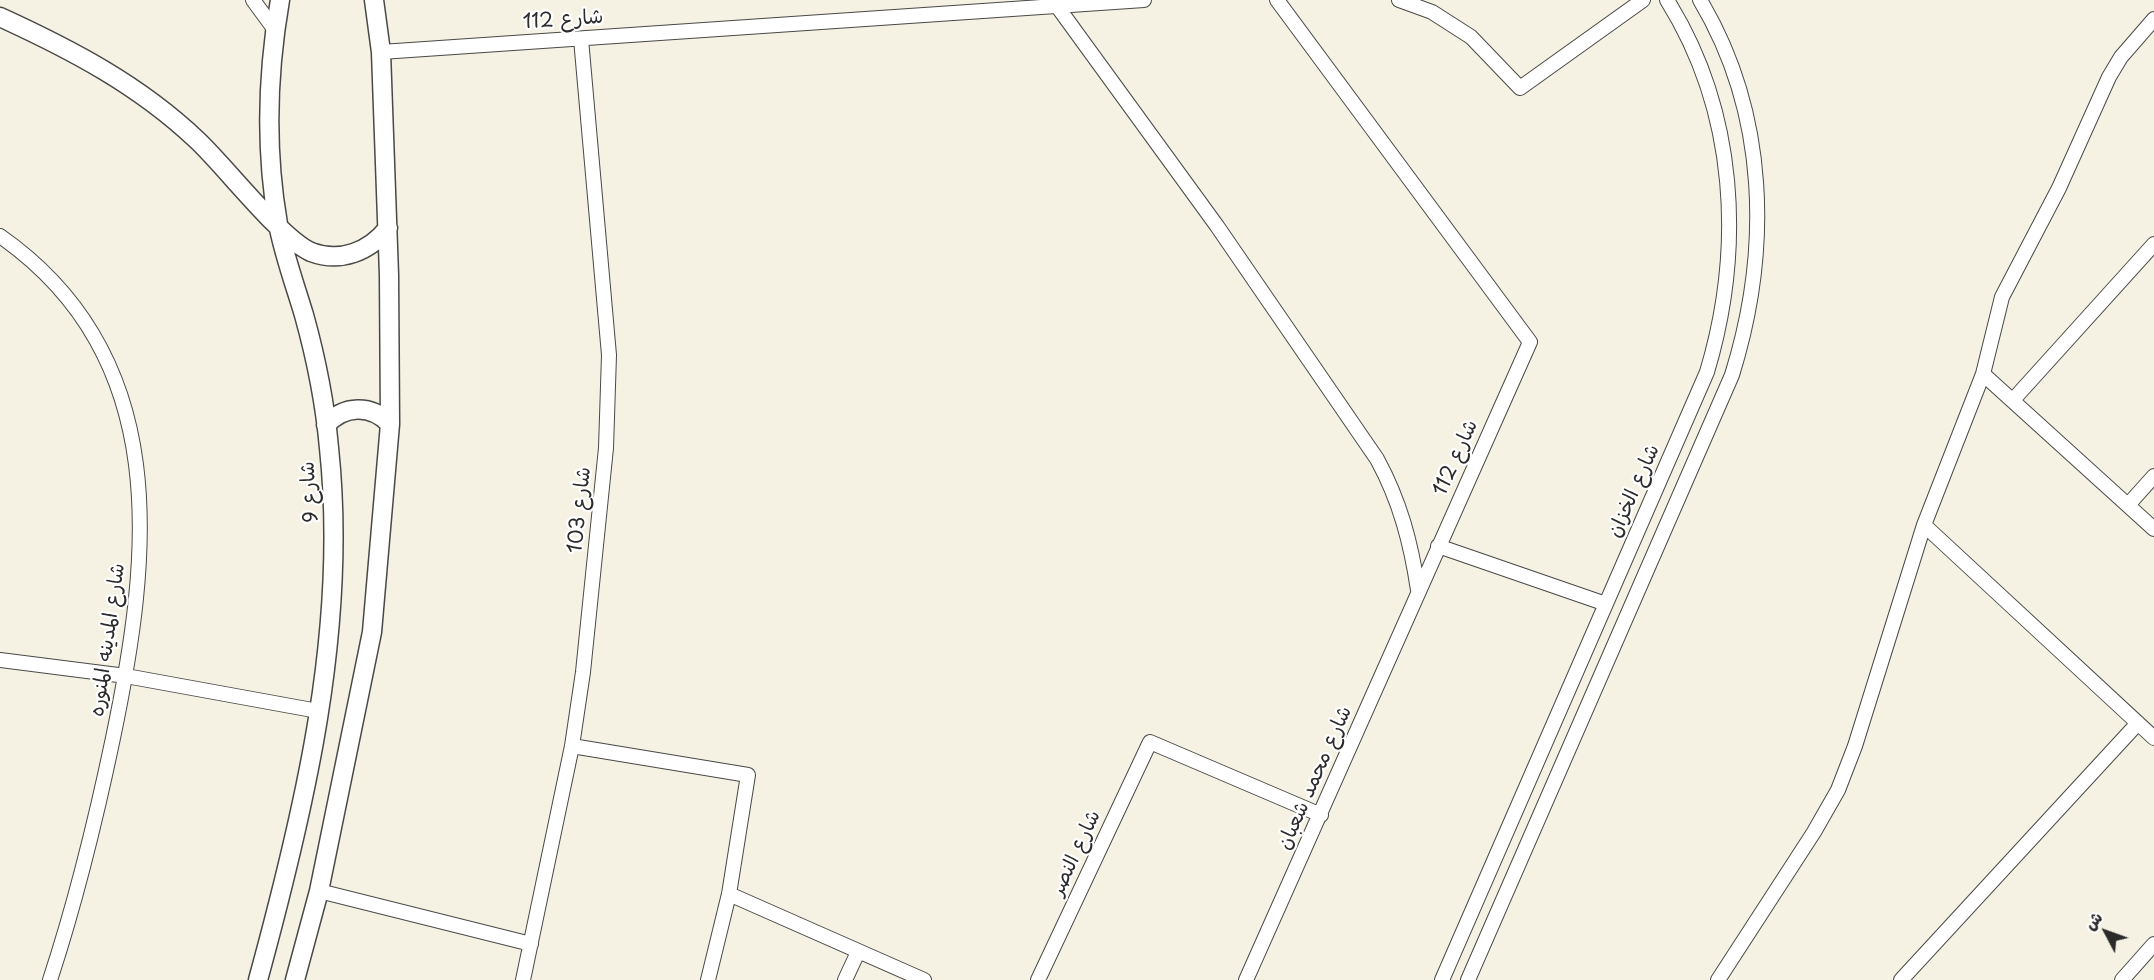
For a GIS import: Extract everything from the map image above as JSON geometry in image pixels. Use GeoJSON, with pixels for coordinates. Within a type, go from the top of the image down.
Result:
{"type":"FeatureCollection","features":[{"type":"Feature","properties":{"kind":"main road","name":"شارع 9"},"geometry":{"type":"LineString","coordinates":[[258,980],[300,808],[318,711],[331,623],[334,579],[333,490],[326,425],[315,359],[279,226],[269,123],[275,30],[280,0]]}},
{"type":"Feature","properties":{"kind":"main road"},"geometry":{"type":"LineString","coordinates":[[295,980],[319,891],[372,632],[390,424],[392,331],[381,52],[374,0]]}},
{"type":"Feature","properties":{"kind":"main road"},"geometry":{"type":"LineString","coordinates":[[0,17],[76,52],[152,102],[197,140],[302,247],[332,256],[364,249],[387,228]]}},
{"type":"Feature","properties":{"kind":"main road"},"geometry":{"type":"LineString","coordinates":[[326,425],[338,414],[354,409],[370,410],[390,424]]}},
{"type":"Feature","properties":{"kind":"street"},"geometry":{"type":"LineString","coordinates":[[253,0],[275,30]]}},
{"type":"Feature","properties":{"kind":"street","name":"شارع 112"},"geometry":{"type":"LineString","coordinates":[[381,52],[1057,3],[1144,0]]}},
{"type":"Feature","properties":{"kind":"street","name":"شارع 112"},"geometry":{"type":"LineString","coordinates":[[1277,0],[1530,342],[1418,590]]}},
{"type":"Feature","properties":{"kind":"street"},"geometry":{"type":"LineString","coordinates":[[1399,0],[1432,12],[1471,37],[1521,88],[1643,0]]}},
{"type":"Feature","properties":{"kind":"street","name":"شارع الخزان"},"geometry":{"type":"LineString","coordinates":[[1442,980],[1707,372],[1719,330],[1728,276],[1730,210],[1722,145],[1696,58],[1667,0]]}},
{"type":"Feature","properties":{"kind":"street"},"geometry":{"type":"LineString","coordinates":[[1468,980],[1732,375],[1749,314],[1758,251],[1754,155],[1745,113],[1729,62],[1700,0]]}},
{"type":"Feature","properties":{"kind":"street"},"geometry":{"type":"LineString","coordinates":[[1057,3],[1217,226],[1377,459],[1394,490],[1406,526],[1418,590]]}},
{"type":"Feature","properties":{"kind":"street"},"geometry":{"type":"LineString","coordinates":[[1718,980],[1814,832],[1838,790],[1855,746],[1924,525],[1983,374],[2002,297],[2059,189],[2109,77],[2121,57],[2154,18]]}},
{"type":"Feature","properties":{"kind":"street","name":"شارع 103"},"geometry":{"type":"LineString","coordinates":[[523,980],[572,746],[584,672],[606,448],[609,355],[581,39]]}},
{"type":"Feature","properties":{"kind":"street","name":"شارع المدينه المنوره"},"geometry":{"type":"LineString","coordinates":[[0,236],[26,255],[67,296],[98,345],[121,398],[135,452],[141,513],[138,599],[126,676],[100,798],[50,980]]}},
{"type":"Feature","properties":{"kind":"street"},"geometry":{"type":"LineString","coordinates":[[2013,400],[2154,244]]}},
{"type":"Feature","properties":{"kind":"street"},"geometry":{"type":"LineString","coordinates":[[1983,374],[2154,529]]}},
{"type":"Feature","properties":{"kind":"street"},"geometry":{"type":"LineString","coordinates":[[2128,505],[2154,476]]}},
{"type":"Feature","properties":{"kind":"street"},"geometry":{"type":"LineString","coordinates":[[1924,525],[2154,738]]}},
{"type":"Feature","properties":{"kind":"street"},"geometry":{"type":"LineString","coordinates":[[1438,546],[1606,604]]}},
{"type":"Feature","properties":{"kind":"street","name":"شارع محمد شعبان"},"geometry":{"type":"LineString","coordinates":[[1246,980],[1418,590]]}},
{"type":"Feature","properties":{"kind":"street"},"geometry":{"type":"LineString","coordinates":[[0,660],[126,676],[318,711]]}},
{"type":"Feature","properties":{"kind":"street"},"geometry":{"type":"LineString","coordinates":[[1901,980],[2138,723]]}},
{"type":"Feature","properties":{"kind":"street","name":"شارع النصر"},"geometry":{"type":"LineString","coordinates":[[1038,980],[1150,742],[1320,815]]}},
{"type":"Feature","properties":{"kind":"street"},"geometry":{"type":"LineString","coordinates":[[572,746],[748,775],[729,894],[708,980]]}},
{"type":"Feature","properties":{"kind":"street"},"geometry":{"type":"LineString","coordinates":[[1508,828],[1531,835]]}},
{"type":"Feature","properties":{"kind":"street"},"geometry":{"type":"LineString","coordinates":[[319,891],[531,944]]}},
{"type":"Feature","properties":{"kind":"street"},"geometry":{"type":"LineString","coordinates":[[729,894],[924,980]]}},
{"type":"Feature","properties":{"kind":"street"},"geometry":{"type":"LineString","coordinates":[[2122,980],[2154,945]]}},
{"type":"Feature","properties":{"kind":"street"},"geometry":{"type":"LineString","coordinates":[[845,980],[858,952]]}}]}
